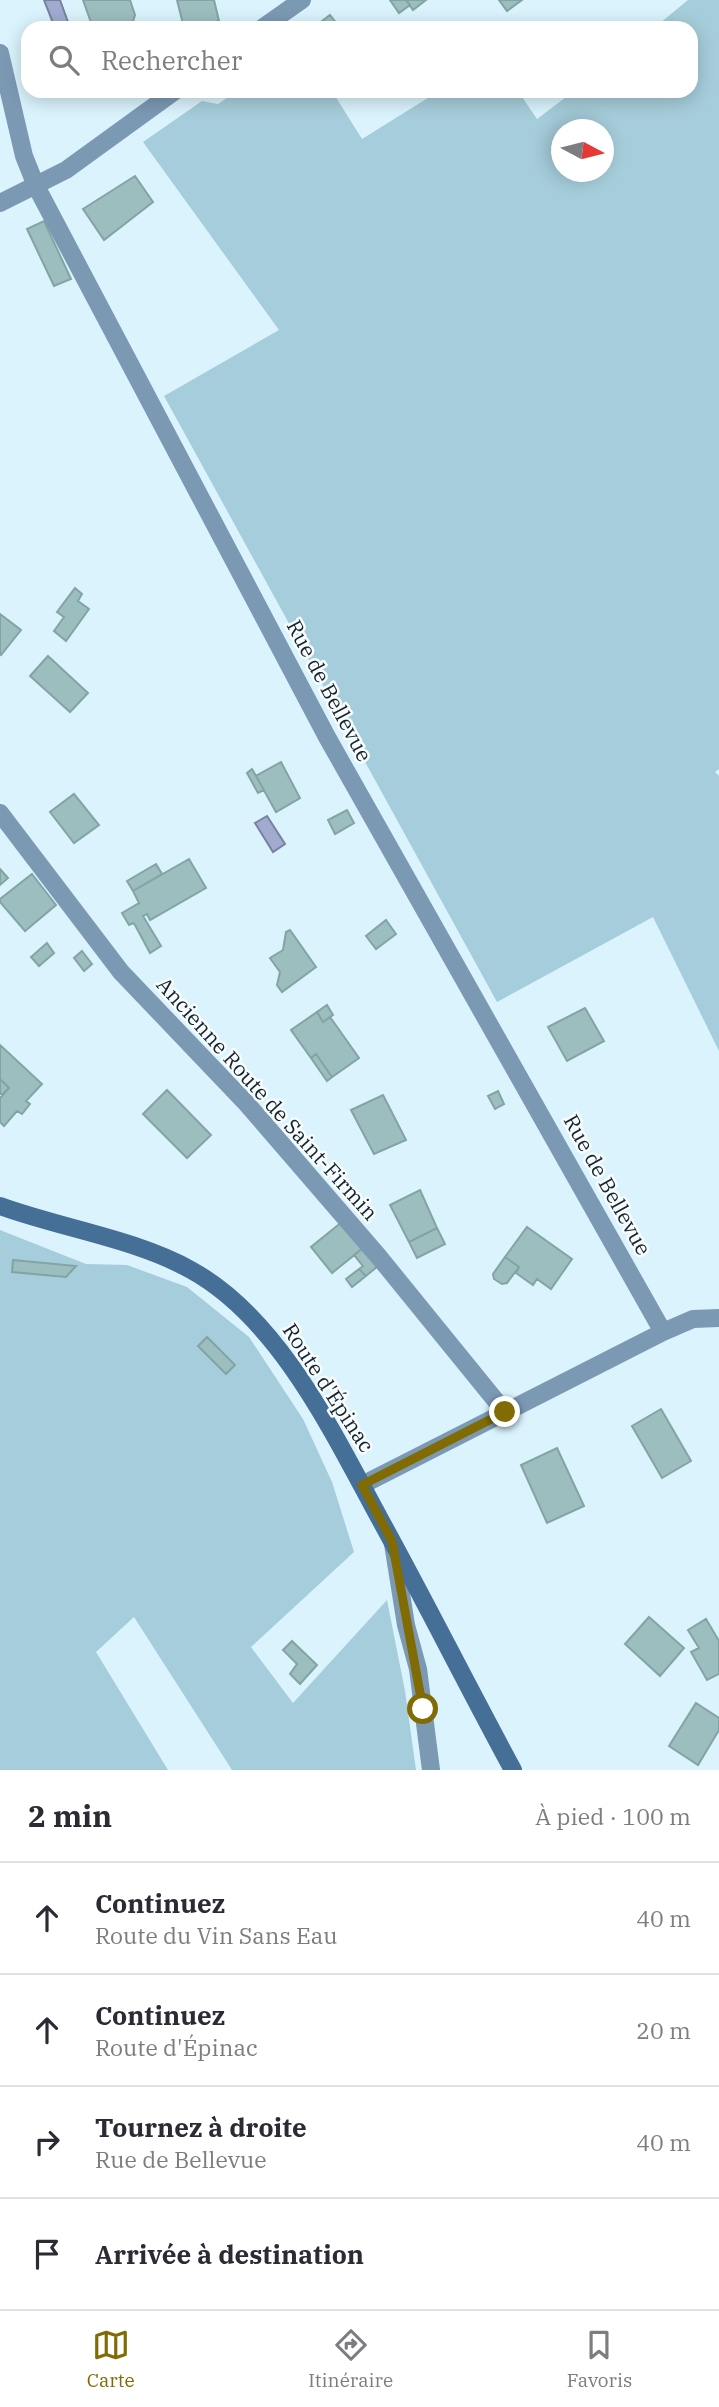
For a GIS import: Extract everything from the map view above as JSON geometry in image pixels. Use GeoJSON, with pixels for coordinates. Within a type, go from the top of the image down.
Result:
{"type":"FeatureCollection","features":[{"type":"Feature","properties":{"kind":"main road","name":"Route d'Épinac"},"geometry":{"type":"LineString","coordinates":[[0,1206],[156,1254],[191,1269],[227,1294],[260,1325],[327,1424],[362,1485],[513,1770]]}},
{"type":"Feature","properties":{"kind":"street"},"geometry":{"type":"LineString","coordinates":[[272,21],[302,0]]}},
{"type":"Feature","properties":{"kind":"street","name":"Rue de Bellevue"},"geometry":{"type":"LineString","coordinates":[[0,53],[24,156],[36,186],[327,737],[663,1332]]}},
{"type":"Feature","properties":{"kind":"street"},"geometry":{"type":"LineString","coordinates":[[0,203],[66,170],[165,98]]}},
{"type":"Feature","properties":{"kind":"street","name":"Ancienne Route de Saint-Firmin"},"geometry":{"type":"LineString","coordinates":[[0,813],[121,972],[247,1104],[379,1257],[505,1412]]}},
{"type":"Feature","properties":{"kind":"street"},"geometry":{"type":"LineString","coordinates":[[362,1485],[663,1332],[693,1319],[719,1318]]}},
{"type":"Feature","properties":{"kind":"street"},"geometry":{"type":"LineString","coordinates":[[392,1541],[406,1625],[418,1669],[431,1770]]}},
{"type":"Feature","properties":{"kind":"shaded area"},"geometry":{"type":"Polygon","coordinates":[[[44,0],[60,0],[68,21],[52,21],[44,0]]]}},
{"type":"Feature","properties":{"kind":"shaded area"},"geometry":{"type":"Polygon","coordinates":[[[688,0],[719,0],[719,769],[715,772],[719,776],[719,1051],[653,917],[497,1002],[164,396],[279,330],[143,142],[202,101],[218,104],[227,98],[336,98],[362,139],[428,98],[523,98],[537,119],[565,98],[698,98],[698,21],[662,21],[688,0]]]}},
{"type":"Feature","properties":{"kind":"shaded area"},"geometry":{"type":"Polygon","coordinates":[[[267,816],[285,844],[273,852],[255,823],[267,816]]]}},
{"type":"Feature","properties":{"kind":"shaded area"},"geometry":{"type":"Polygon","coordinates":[[[0,1230],[86,1264],[127,1265],[187,1287],[249,1337],[303,1419],[332,1482],[354,1552],[251,1647],[293,1703],[387,1600],[405,1691],[416,1770],[232,1770],[134,1617],[96,1652],[168,1770],[0,1770],[0,1230]]]}},
{"type":"Feature","properties":{"kind":"building"},"geometry":{"type":"Polygon","coordinates":[[[83,0],[130,0],[135,15],[133,21],[90,21],[83,0]]]}},
{"type":"Feature","properties":{"kind":"building"},"geometry":{"type":"Polygon","coordinates":[[[177,0],[214,0],[219,21],[182,21],[177,0]]]}},
{"type":"Feature","properties":{"kind":"building"},"geometry":{"type":"Polygon","coordinates":[[[390,0],[406,0],[410,5],[399,13],[390,0]]]}},
{"type":"Feature","properties":{"kind":"building"},"geometry":{"type":"Polygon","coordinates":[[[406,0],[426,0],[413,10],[406,0]]]}},
{"type":"Feature","properties":{"kind":"building"},"geometry":{"type":"Polygon","coordinates":[[[499,0],[522,0],[507,11],[499,0]]]}},
{"type":"Feature","properties":{"kind":"building"},"geometry":{"type":"Polygon","coordinates":[[[330,15],[335,21],[322,21],[330,15]]]}},
{"type":"Feature","properties":{"kind":"building"},"geometry":{"type":"Polygon","coordinates":[[[135,176],[153,202],[104,240],[83,209],[135,176]]]}},
{"type":"Feature","properties":{"kind":"building"},"geometry":{"type":"Polygon","coordinates":[[[44,221],[71,279],[54,286],[27,229],[44,221]]]}},
{"type":"Feature","properties":{"kind":"building"},"geometry":{"type":"Polygon","coordinates":[[[75,588],[82,594],[78,601],[89,609],[66,641],[54,631],[64,617],[57,612],[75,588]]]}},
{"type":"Feature","properties":{"kind":"building"},"geometry":{"type":"Polygon","coordinates":[[[0,614],[21,630],[1,655],[0,654],[0,614]]]}},
{"type":"Feature","properties":{"kind":"building"},"geometry":{"type":"Polygon","coordinates":[[[48,656],[88,693],[70,712],[30,676],[48,656]]]}},
{"type":"Feature","properties":{"kind":"building"},"geometry":{"type":"Polygon","coordinates":[[[281,762],[300,798],[276,812],[256,776],[281,762]]]}},
{"type":"Feature","properties":{"kind":"building"},"geometry":{"type":"Polygon","coordinates":[[[252,769],[264,790],[258,793],[247,773],[252,769]]]}},
{"type":"Feature","properties":{"kind":"building"},"geometry":{"type":"Polygon","coordinates":[[[74,794],[99,825],[74,843],[50,812],[74,794]]]}},
{"type":"Feature","properties":{"kind":"building"},"geometry":{"type":"Polygon","coordinates":[[[347,810],[354,823],[335,834],[328,820],[347,810]]]}},
{"type":"Feature","properties":{"kind":"building"},"geometry":{"type":"Polygon","coordinates":[[[189,859],[206,888],[150,920],[147,914],[143,916],[161,946],[150,953],[135,925],[129,925],[122,913],[139,903],[133,891],[189,859]]]}},
{"type":"Feature","properties":{"kind":"building"},"geometry":{"type":"Polygon","coordinates":[[[156,864],[162,874],[133,891],[127,881],[156,864]]]}},
{"type":"Feature","properties":{"kind":"building"},"geometry":{"type":"Polygon","coordinates":[[[0,869],[8,878],[0,885],[0,869]]]}},
{"type":"Feature","properties":{"kind":"building"},"geometry":{"type":"Polygon","coordinates":[[[32,874],[56,905],[25,931],[0,899],[32,874]]]}},
{"type":"Feature","properties":{"kind":"building"},"geometry":{"type":"Polygon","coordinates":[[[386,920],[396,934],[376,949],[366,936],[386,920]]]}},
{"type":"Feature","properties":{"kind":"building"},"geometry":{"type":"Polygon","coordinates":[[[290,930],[316,967],[282,992],[277,985],[280,972],[270,958],[283,950],[286,932],[290,930]]]}},
{"type":"Feature","properties":{"kind":"building"},"geometry":{"type":"Polygon","coordinates":[[[47,943],[54,953],[39,966],[31,957],[47,943]]]}},
{"type":"Feature","properties":{"kind":"building"},"geometry":{"type":"Polygon","coordinates":[[[82,951],[92,964],[84,971],[74,958],[82,951]]]}},
{"type":"Feature","properties":{"kind":"building"},"geometry":{"type":"Polygon","coordinates":[[[327,1005],[333,1015],[323,1022],[317,1012],[327,1005]]]}},
{"type":"Feature","properties":{"kind":"building"},"geometry":{"type":"Polygon","coordinates":[[[585,1008],[604,1041],[567,1061],[548,1027],[585,1008]]]}},
{"type":"Feature","properties":{"kind":"building"},"geometry":{"type":"Polygon","coordinates":[[[317,1012],[323,1022],[330,1017],[359,1058],[332,1077],[316,1054],[311,1058],[291,1030],[317,1012]]]}},
{"type":"Feature","properties":{"kind":"building"},"geometry":{"type":"Polygon","coordinates":[[[0,1045],[42,1084],[26,1101],[30,1104],[22,1114],[17,1111],[4,1126],[0,1122],[0,1098],[9,1088],[0,1079],[0,1045]]]}},
{"type":"Feature","properties":{"kind":"building"},"geometry":{"type":"Polygon","coordinates":[[[316,1054],[332,1077],[327,1081],[311,1058],[316,1054]]]}},
{"type":"Feature","properties":{"kind":"building"},"geometry":{"type":"Polygon","coordinates":[[[0,1079],[9,1088],[2,1095],[0,1093],[0,1079]]]}},
{"type":"Feature","properties":{"kind":"building"},"geometry":{"type":"Polygon","coordinates":[[[167,1090],[211,1135],[187,1158],[143,1114],[167,1090]]]}},
{"type":"Feature","properties":{"kind":"building"},"geometry":{"type":"Polygon","coordinates":[[[498,1091],[504,1104],[495,1109],[488,1096],[498,1091]]]}},
{"type":"Feature","properties":{"kind":"building"},"geometry":{"type":"Polygon","coordinates":[[[383,1095],[406,1140],[374,1154],[351,1110],[383,1095]]]}},
{"type":"Feature","properties":{"kind":"building"},"geometry":{"type":"Polygon","coordinates":[[[420,1190],[437,1228],[409,1242],[390,1205],[420,1190]]]}},
{"type":"Feature","properties":{"kind":"building"},"geometry":{"type":"Polygon","coordinates":[[[342,1222],[363,1248],[332,1273],[311,1247],[342,1222]]]}},
{"type":"Feature","properties":{"kind":"building"},"geometry":{"type":"Polygon","coordinates":[[[527,1227],[572,1259],[551,1289],[537,1279],[533,1285],[516,1273],[519,1267],[505,1257],[527,1227]]]}},
{"type":"Feature","properties":{"kind":"building"},"geometry":{"type":"Polygon","coordinates":[[[437,1228],[445,1244],[417,1258],[409,1242],[437,1228]]]}},
{"type":"Feature","properties":{"kind":"building"},"geometry":{"type":"Polygon","coordinates":[[[363,1248],[378,1266],[366,1276],[359,1269],[363,1266],[354,1255],[363,1248]]]}},
{"type":"Feature","properties":{"kind":"building"},"geometry":{"type":"Polygon","coordinates":[[[505,1257],[519,1267],[507,1283],[502,1284],[494,1279],[493,1274],[505,1257]]]}},
{"type":"Feature","properties":{"kind":"building"},"geometry":{"type":"Polygon","coordinates":[[[13,1260],[76,1266],[66,1277],[12,1272],[13,1260]]]}},
{"type":"Feature","properties":{"kind":"building"},"geometry":{"type":"Polygon","coordinates":[[[359,1269],[366,1276],[352,1287],[346,1279],[359,1269]]]}},
{"type":"Feature","properties":{"kind":"building"},"geometry":{"type":"Polygon","coordinates":[[[207,1337],[235,1365],[226,1374],[198,1346],[207,1337]]]}},
{"type":"Feature","properties":{"kind":"building"},"geometry":{"type":"Polygon","coordinates":[[[661,1409],[691,1461],[662,1478],[632,1426],[661,1409]]]}},
{"type":"Feature","properties":{"kind":"building"},"geometry":{"type":"Polygon","coordinates":[[[557,1448],[584,1506],[547,1523],[521,1465],[557,1448]]]}},
{"type":"Feature","properties":{"kind":"building"},"geometry":{"type":"Polygon","coordinates":[[[649,1617],[684,1648],[660,1676],[625,1644],[649,1617]]]}},
{"type":"Feature","properties":{"kind":"building"},"geometry":{"type":"Polygon","coordinates":[[[706,1619],[719,1641],[719,1674],[707,1680],[691,1652],[699,1648],[688,1630],[706,1619]]]}},
{"type":"Feature","properties":{"kind":"building"},"geometry":{"type":"Polygon","coordinates":[[[292,1641],[317,1665],[300,1684],[290,1674],[297,1664],[283,1650],[292,1641]]]}},
{"type":"Feature","properties":{"kind":"building"},"geometry":{"type":"Polygon","coordinates":[[[696,1703],[719,1718],[719,1730],[698,1765],[669,1746],[696,1703]]]}},
{"type":"Feature","properties":{"kind":"route"},"geometry":{"type":"LineString","coordinates":[[423,1709],[418,1669],[406,1625],[392,1541],[362,1485],[505,1412]]}}]}
